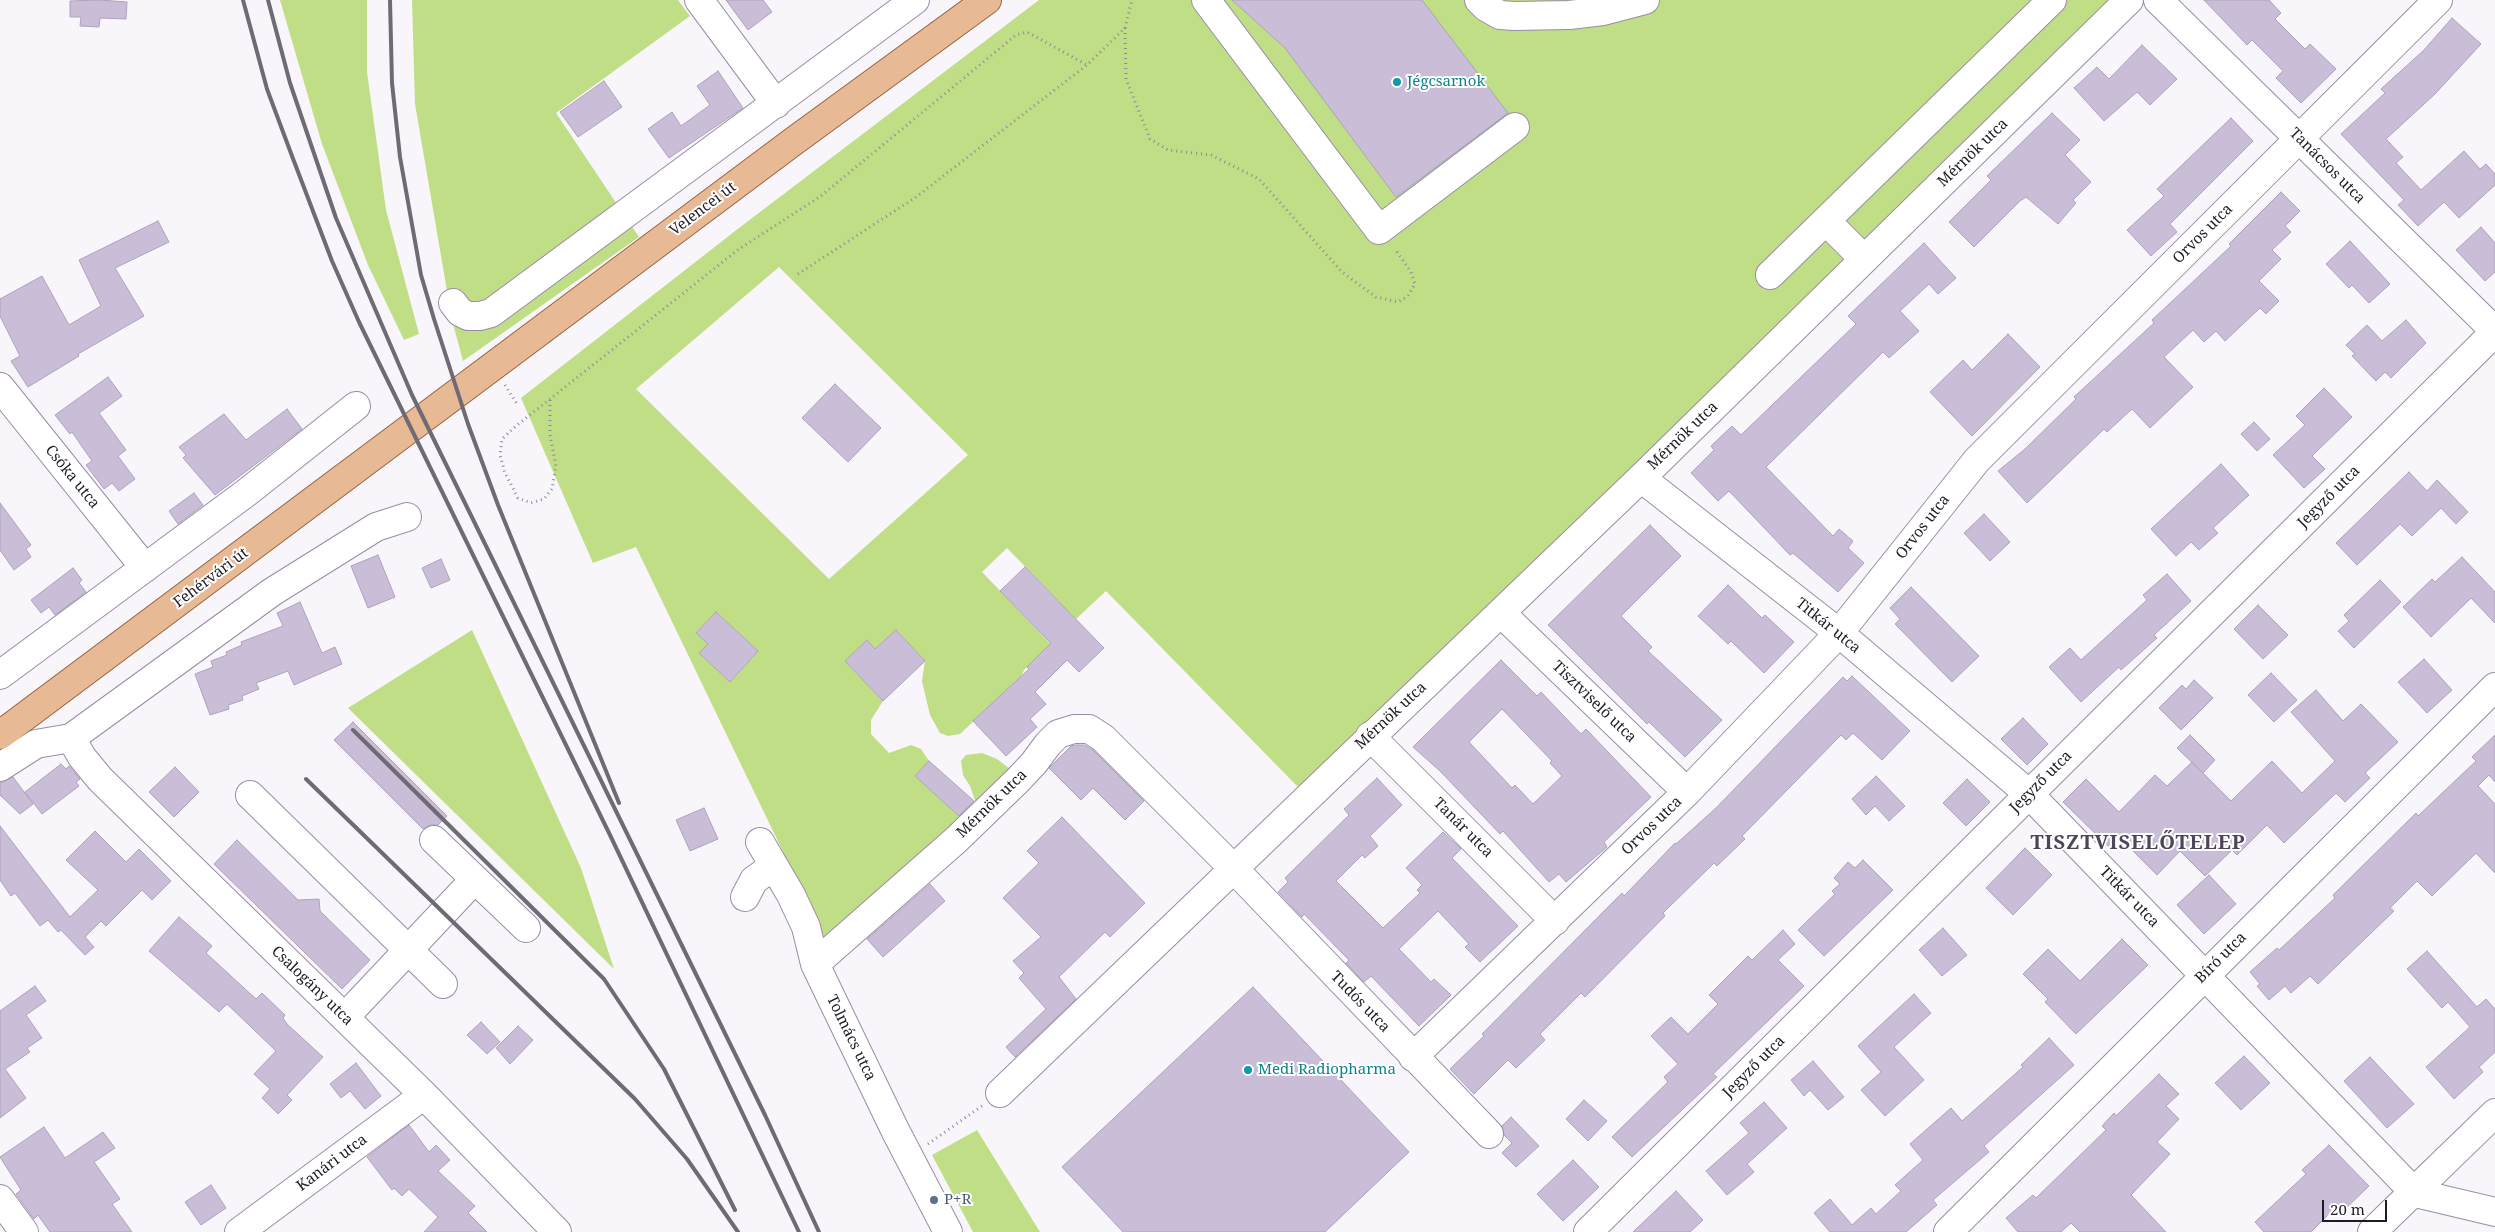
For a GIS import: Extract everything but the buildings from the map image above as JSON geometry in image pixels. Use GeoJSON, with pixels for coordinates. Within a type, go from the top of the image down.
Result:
{"type":"FeatureCollection","features":[{"type":"Feature","properties":{"kind":"main road","name":"Velencei út"},"geometry":{"type":"LineString","coordinates":[[421,420],[794,141],[987,0]]}},
{"type":"Feature","properties":{"kind":"main road","name":"Fehérvári út"},"geometry":{"type":"LineString","coordinates":[[0,735],[421,420]]}},
{"type":"Feature","properties":{"kind":"street"},"geometry":{"type":"LineString","coordinates":[[699,0],[776,104]]}},
{"type":"Feature","properties":{"kind":"street"},"geometry":{"type":"LineString","coordinates":[[453,303],[460,312],[468,316],[480,316],[491,313],[915,0]]}},
{"type":"Feature","properties":{"kind":"street"},"geometry":{"type":"LineString","coordinates":[[1206,0],[1379,230],[1514,127]]}},
{"type":"Feature","properties":{"kind":"street"},"geometry":{"type":"LineString","coordinates":[[1479,0],[1486,7],[1500,15],[1514,16],[1570,15],[1603,11],[1645,0]]}},
{"type":"Feature","properties":{"kind":"street"},"geometry":{"type":"LineString","coordinates":[[1770,276],[2052,0]]}},
{"type":"Feature","properties":{"kind":"street","name":"Mérnök utca"},"geometry":{"type":"LineString","coordinates":[[1000,1093],[1641,478],[2129,0]]}},
{"type":"Feature","properties":{"kind":"street","name":"Tanácsos utca"},"geometry":{"type":"LineString","coordinates":[[2158,0],[2495,332]]}},
{"type":"Feature","properties":{"kind":"street","name":"Orvos utca"},"geometry":{"type":"LineString","coordinates":[[1413,1057],[1687,792],[1839,633],[1977,460],[2438,0]]}},
{"type":"Feature","properties":{"kind":"street"},"geometry":{"type":"LineString","coordinates":[[1826,221],[1864,259]]}},
{"type":"Feature","properties":{"kind":"street","name":"Jegyző utca"},"geometry":{"type":"LineString","coordinates":[[1588,1232],[2495,332]]}},
{"type":"Feature","properties":{"kind":"street","name":"Csóka utca"},"geometry":{"type":"LineString","coordinates":[[0,387],[145,568]]}},
{"type":"Feature","properties":{"kind":"street"},"geometry":{"type":"LineString","coordinates":[[0,675],[246,493],[356,406]]}},
{"type":"Feature","properties":{"kind":"street","name":"Titkár utca"},"geometry":{"type":"LineString","coordinates":[[1641,478],[1839,633],[2029,794],[2415,1192]]}},
{"type":"Feature","properties":{"kind":"street"},"geometry":{"type":"LineString","coordinates":[[0,767],[36,744],[71,738],[272,592],[376,527],[406,517]]}},
{"type":"Feature","properties":{"kind":"street","name":"Tisztviselő utca"},"geometry":{"type":"LineString","coordinates":[[1501,612],[1687,792]]}},
{"type":"Feature","properties":{"kind":"street","name":"Bíró utca"},"geometry":{"type":"LineString","coordinates":[[1948,1232],[2495,686]]}},
{"type":"Feature","properties":{"kind":"street","name":"Mérnök utca"},"geometry":{"type":"LineString","coordinates":[[815,964],[969,827],[1029,769],[1058,734],[1074,729],[1089,730],[1103,738],[1234,868]]}},
{"type":"Feature","properties":{"kind":"street","name":"Tanár utca"},"geometry":{"type":"LineString","coordinates":[[1370,736],[1555,921]]}},
{"type":"Feature","properties":{"kind":"street","name":"Csalogány utca"},"geometry":{"type":"LineString","coordinates":[[71,738],[82,757],[100,779],[424,1094],[557,1232]]}},
{"type":"Feature","properties":{"kind":"street"},"geometry":{"type":"LineString","coordinates":[[250,795],[443,984]]}},
{"type":"Feature","properties":{"kind":"street"},"geometry":{"type":"LineString","coordinates":[[434,840],[526,928]]}},
{"type":"Feature","properties":{"kind":"street","name":"Tolmács utca"},"geometry":{"type":"LineString","coordinates":[[760,842],[806,927],[815,964],[895,1130],[948,1232]]}},
{"type":"Feature","properties":{"kind":"street"},"geometry":{"type":"LineString","coordinates":[[745,897],[754,880],[774,866]]}},
{"type":"Feature","properties":{"kind":"street","name":"Tudós utca"},"geometry":{"type":"LineString","coordinates":[[1234,868],[1413,1057],[1489,1134]]}},
{"type":"Feature","properties":{"kind":"street"},"geometry":{"type":"LineString","coordinates":[[344,1017],[410,951],[475,879]]}},
{"type":"Feature","properties":{"kind":"street","name":"Kanári utca"},"geometry":{"type":"LineString","coordinates":[[239,1232],[424,1094]]}},
{"type":"Feature","properties":{"kind":"street"},"geometry":{"type":"LineString","coordinates":[[2372,1232],[2495,1113]]}},
{"type":"Feature","properties":{"kind":"street"},"geometry":{"type":"LineString","coordinates":[[2415,1192],[2495,1212]]}},
{"type":"Feature","properties":{"kind":"street"},"geometry":{"type":"LineString","coordinates":[[0,1199],[24,1232]]}},
{"type":"Feature","properties":{"kind":"path"},"geometry":{"type":"LineString","coordinates":[[1132,0],[1125,28],[1126,79],[1150,139],[1168,150],[1211,154],[1259,179],[1342,272],[1376,297],[1398,302],[1408,296],[1415,284],[1411,272],[1393,247]]}},
{"type":"Feature","properties":{"kind":"path"},"geometry":{"type":"LineString","coordinates":[[798,274],[916,197],[1088,65],[1125,28]]}},
{"type":"Feature","properties":{"kind":"path"},"geometry":{"type":"LineString","coordinates":[[550,400],[550,435],[556,466],[552,489],[544,499],[531,502],[518,498],[505,473],[500,455],[502,439],[516,426],[739,249],[821,196],[1016,35],[1027,32],[1088,65]]}},
{"type":"Feature","properties":{"kind":"path"},"geometry":{"type":"LineString","coordinates":[[929,1143],[1000,1093]]}},
{"type":"Feature","properties":{"kind":"green space"},"geometry":{"type":"Polygon","coordinates":[[[280,0],[367,0],[367,72],[386,210],[419,334],[404,340],[368,265],[322,144],[280,0]]]}},
{"type":"Feature","properties":{"kind":"green space"},"geometry":{"type":"Polygon","coordinates":[[[412,0],[678,0],[690,16],[556,113],[639,237],[463,361],[452,320],[415,104],[412,0]]]}},
{"type":"Feature","properties":{"kind":"green space"},"geometry":{"type":"Polygon","coordinates":[[[1039,0],[2116,0],[1302,787],[1298,787],[1106,591],[1076,619],[1007,548],[982,572],[1051,644],[1024,670],[1021,677],[960,734],[948,736],[940,733],[930,715],[922,681],[925,661],[896,630],[875,649],[867,641],[845,661],[883,701],[871,720],[871,734],[889,753],[911,745],[921,749],[929,761],[916,776],[962,819],[976,803],[970,786],[963,775],[961,761],[966,755],[982,753],[997,759],[1014,772],[828,945],[636,547],[593,563],[521,398],[739,228],[1039,0]],[[779,267],[636,389],[829,579],[968,455],[779,267]],[[716,612],[696,633],[708,644],[700,654],[730,682],[758,651],[716,612]]]}},
{"type":"Feature","properties":{"kind":"green space"},"geometry":{"type":"Polygon","coordinates":[[[472,630],[581,868],[614,969],[348,708],[472,630]]]}},
{"type":"Feature","properties":{"kind":"green space"},"geometry":{"type":"Polygon","coordinates":[[[977,1130],[1040,1232],[973,1232],[932,1155],[977,1130]]]}},
{"type":"Feature","properties":{"kind":"railway"},"geometry":{"type":"LineString","coordinates":[[243,0],[267,89],[332,261],[359,322],[610,835],[799,1232]]}},
{"type":"Feature","properties":{"kind":"railway"},"geometry":{"type":"LineString","coordinates":[[268,0],[290,83],[336,218],[412,395],[765,1115],[819,1232]]}},
{"type":"Feature","properties":{"kind":"railway"},"geometry":{"type":"LineString","coordinates":[[390,0],[392,83],[400,157],[421,275],[468,424],[498,505],[619,803]]}},
{"type":"Feature","properties":{"kind":"railway"},"geometry":{"type":"LineString","coordinates":[[353,730],[604,979],[664,1069],[735,1210]]}},
{"type":"Feature","properties":{"kind":"railway"},"geometry":{"type":"LineString","coordinates":[[306,779],[635,1099],[687,1159],[738,1232]]}},
{"type":"Feature","properties":{"kind":"place","name":"Jégcsarnok"},"geometry":{"type":"Point","coordinates":[1397,82]}},
{"type":"Feature","properties":{"kind":"place","name":"Medi Radiopharma"},"geometry":{"type":"Point","coordinates":[1248,1070]}},
{"type":"Feature","properties":{"kind":"place","name":"P+R"},"geometry":{"type":"Point","coordinates":[934,1200]}},
{"type":"Feature","properties":{"kind":"district","name":"TISZTVISELŐTELEP"},"geometry":{"type":"Point","coordinates":[2138,843]}}]}
